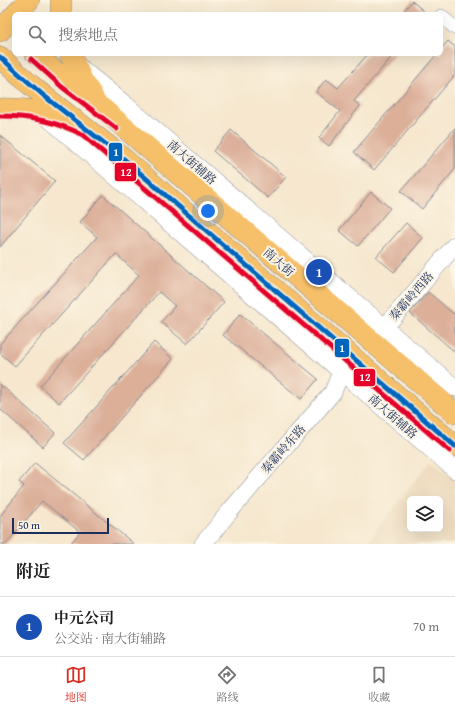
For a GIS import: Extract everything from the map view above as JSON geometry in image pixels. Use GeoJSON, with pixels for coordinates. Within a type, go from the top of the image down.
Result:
{"type":"FeatureCollection","features":[{"type":"Feature","properties":{"kind":"main road"},"geometry":{"type":"LineString","coordinates":[[18,12],[29,0]]}},
{"type":"Feature","properties":{"kind":"main road"},"geometry":{"type":"LineString","coordinates":[[61,12],[62,0]]}},
{"type":"Feature","properties":{"kind":"main road"},"geometry":{"type":"LineString","coordinates":[[38,56],[66,81],[103,109]]}},
{"type":"Feature","properties":{"kind":"main road"},"geometry":{"type":"LineString","coordinates":[[0,57],[50,102],[87,129]]}},
{"type":"Feature","properties":{"kind":"main road"},"geometry":{"type":"LineString","coordinates":[[72,58],[91,94],[103,109]]}},
{"type":"Feature","properties":{"kind":"main road"},"geometry":{"type":"LineString","coordinates":[[0,109],[21,108],[41,112],[67,118],[87,129]]}},
{"type":"Feature","properties":{"kind":"main road","name":"南大街"},"geometry":{"type":"LineString","coordinates":[[103,109],[455,413]]}},
{"type":"Feature","properties":{"kind":"main road","name":"南大街"},"geometry":{"type":"LineString","coordinates":[[87,129],[118,154],[455,446]]}},
{"type":"Feature","properties":{"kind":"street"},"geometry":{"type":"LineString","coordinates":[[443,18],[455,28]]}},
{"type":"Feature","properties":{"kind":"street","name":"南大街辅路"},"geometry":{"type":"LineString","coordinates":[[72,58],[455,388]]}},
{"type":"Feature","properties":{"kind":"street","name":"南大街辅路"},"geometry":{"type":"LineString","coordinates":[[41,112],[455,470]]}},
{"type":"Feature","properties":{"kind":"street","name":"秦霸岭西路"},"geometry":{"type":"LineString","coordinates":[[390,357],[387,347],[386,329],[392,319],[455,245]]}},
{"type":"Feature","properties":{"kind":"street","name":"秦霸岭西路"},"geometry":{"type":"LineString","coordinates":[[358,329],[367,332],[386,329],[455,253]]}},
{"type":"Feature","properties":{"kind":"street","name":"秦霸岭东路"},"geometry":{"type":"LineString","coordinates":[[203,544],[333,392],[340,370],[337,344]]}},
{"type":"Feature","properties":{"kind":"street","name":"秦霸岭东路"},"geometry":{"type":"LineString","coordinates":[[210,544],[234,514],[337,396],[354,383],[376,378]]}},
{"type":"Feature","properties":{"kind":"shaded area"},"geometry":{"type":"Polygon","coordinates":[[[431,460],[455,480],[455,544],[366,544],[431,460]]]}},
{"type":"Feature","properties":{"kind":"building"},"geometry":{"type":"Polygon","coordinates":[[[412,1],[425,12],[403,12],[412,1]]]}},
{"type":"Feature","properties":{"kind":"building"},"geometry":{"type":"Polygon","coordinates":[[[448,41],[455,47],[455,75],[374,170],[354,152],[435,56],[443,56],[443,47],[448,41]]]}},
{"type":"Feature","properties":{"kind":"building"},"geometry":{"type":"Polygon","coordinates":[[[366,56],[392,56],[354,101],[360,106],[329,146],[319,138],[340,111],[316,92],[326,79],[338,88],[366,56]]]}},
{"type":"Feature","properties":{"kind":"building"},"geometry":{"type":"Polygon","coordinates":[[[455,128],[455,169],[422,209],[401,191],[455,128]]]}},
{"type":"Feature","properties":{"kind":"building"},"geometry":{"type":"Polygon","coordinates":[[[231,130],[286,177],[268,198],[213,151],[231,130]]]}},
{"type":"Feature","properties":{"kind":"building"},"geometry":{"type":"Polygon","coordinates":[[[0,135],[55,181],[0,247],[0,135]]]}},
{"type":"Feature","properties":{"kind":"building"},"geometry":{"type":"Polygon","coordinates":[[[371,192],[390,208],[358,246],[339,230],[371,192]]]}},
{"type":"Feature","properties":{"kind":"building"},"geometry":{"type":"Polygon","coordinates":[[[103,195],[224,302],[187,344],[161,322],[175,306],[159,292],[59,403],[40,386],[139,275],[116,254],[15,366],[0,353],[0,344],[97,237],[80,222],[103,195]]]}},
{"type":"Feature","properties":{"kind":"building"},"geometry":{"type":"Polygon","coordinates":[[[406,223],[423,238],[394,272],[376,257],[406,223]]]}},
{"type":"Feature","properties":{"kind":"building"},"geometry":{"type":"Polygon","coordinates":[[[428,292],[455,315],[455,352],[410,313],[428,292]]]}},
{"type":"Feature","properties":{"kind":"building"},"geometry":{"type":"Polygon","coordinates":[[[240,314],[318,379],[301,399],[223,335],[240,314]]]}},
{"type":"Feature","properties":{"kind":"building"},"geometry":{"type":"Polygon","coordinates":[[[154,342],[173,359],[84,460],[64,443],[154,342]]]}},
{"type":"Feature","properties":{"kind":"building"},"geometry":{"type":"Polygon","coordinates":[[[0,384],[55,433],[43,447],[0,409],[0,384]]]}},
{"type":"Feature","properties":{"kind":"building"},"geometry":{"type":"Polygon","coordinates":[[[35,463],[134,544],[70,544],[80,532],[42,501],[6,544],[0,544],[0,516],[24,486],[19,482],[35,463]]]}},
{"type":"Feature","properties":{"kind":"transit line","name":"1"},"geometry":{"type":"LineString","coordinates":[[0,57],[43,95],[118,154],[455,446]]}},
{"type":"Feature","properties":{"kind":"transit line","name":"12"},"geometry":{"type":"LineString","coordinates":[[31,59],[62,87],[117,129]]}},
{"type":"Feature","properties":{"kind":"transit line","name":"12"},"geometry":{"type":"LineString","coordinates":[[0,116],[43,120],[63,126],[83,135],[450,451]]}},
{"type":"Feature","properties":{"kind":"place","name":"中元公司"},"geometry":{"type":"Point","coordinates":[319,272]}}]}
